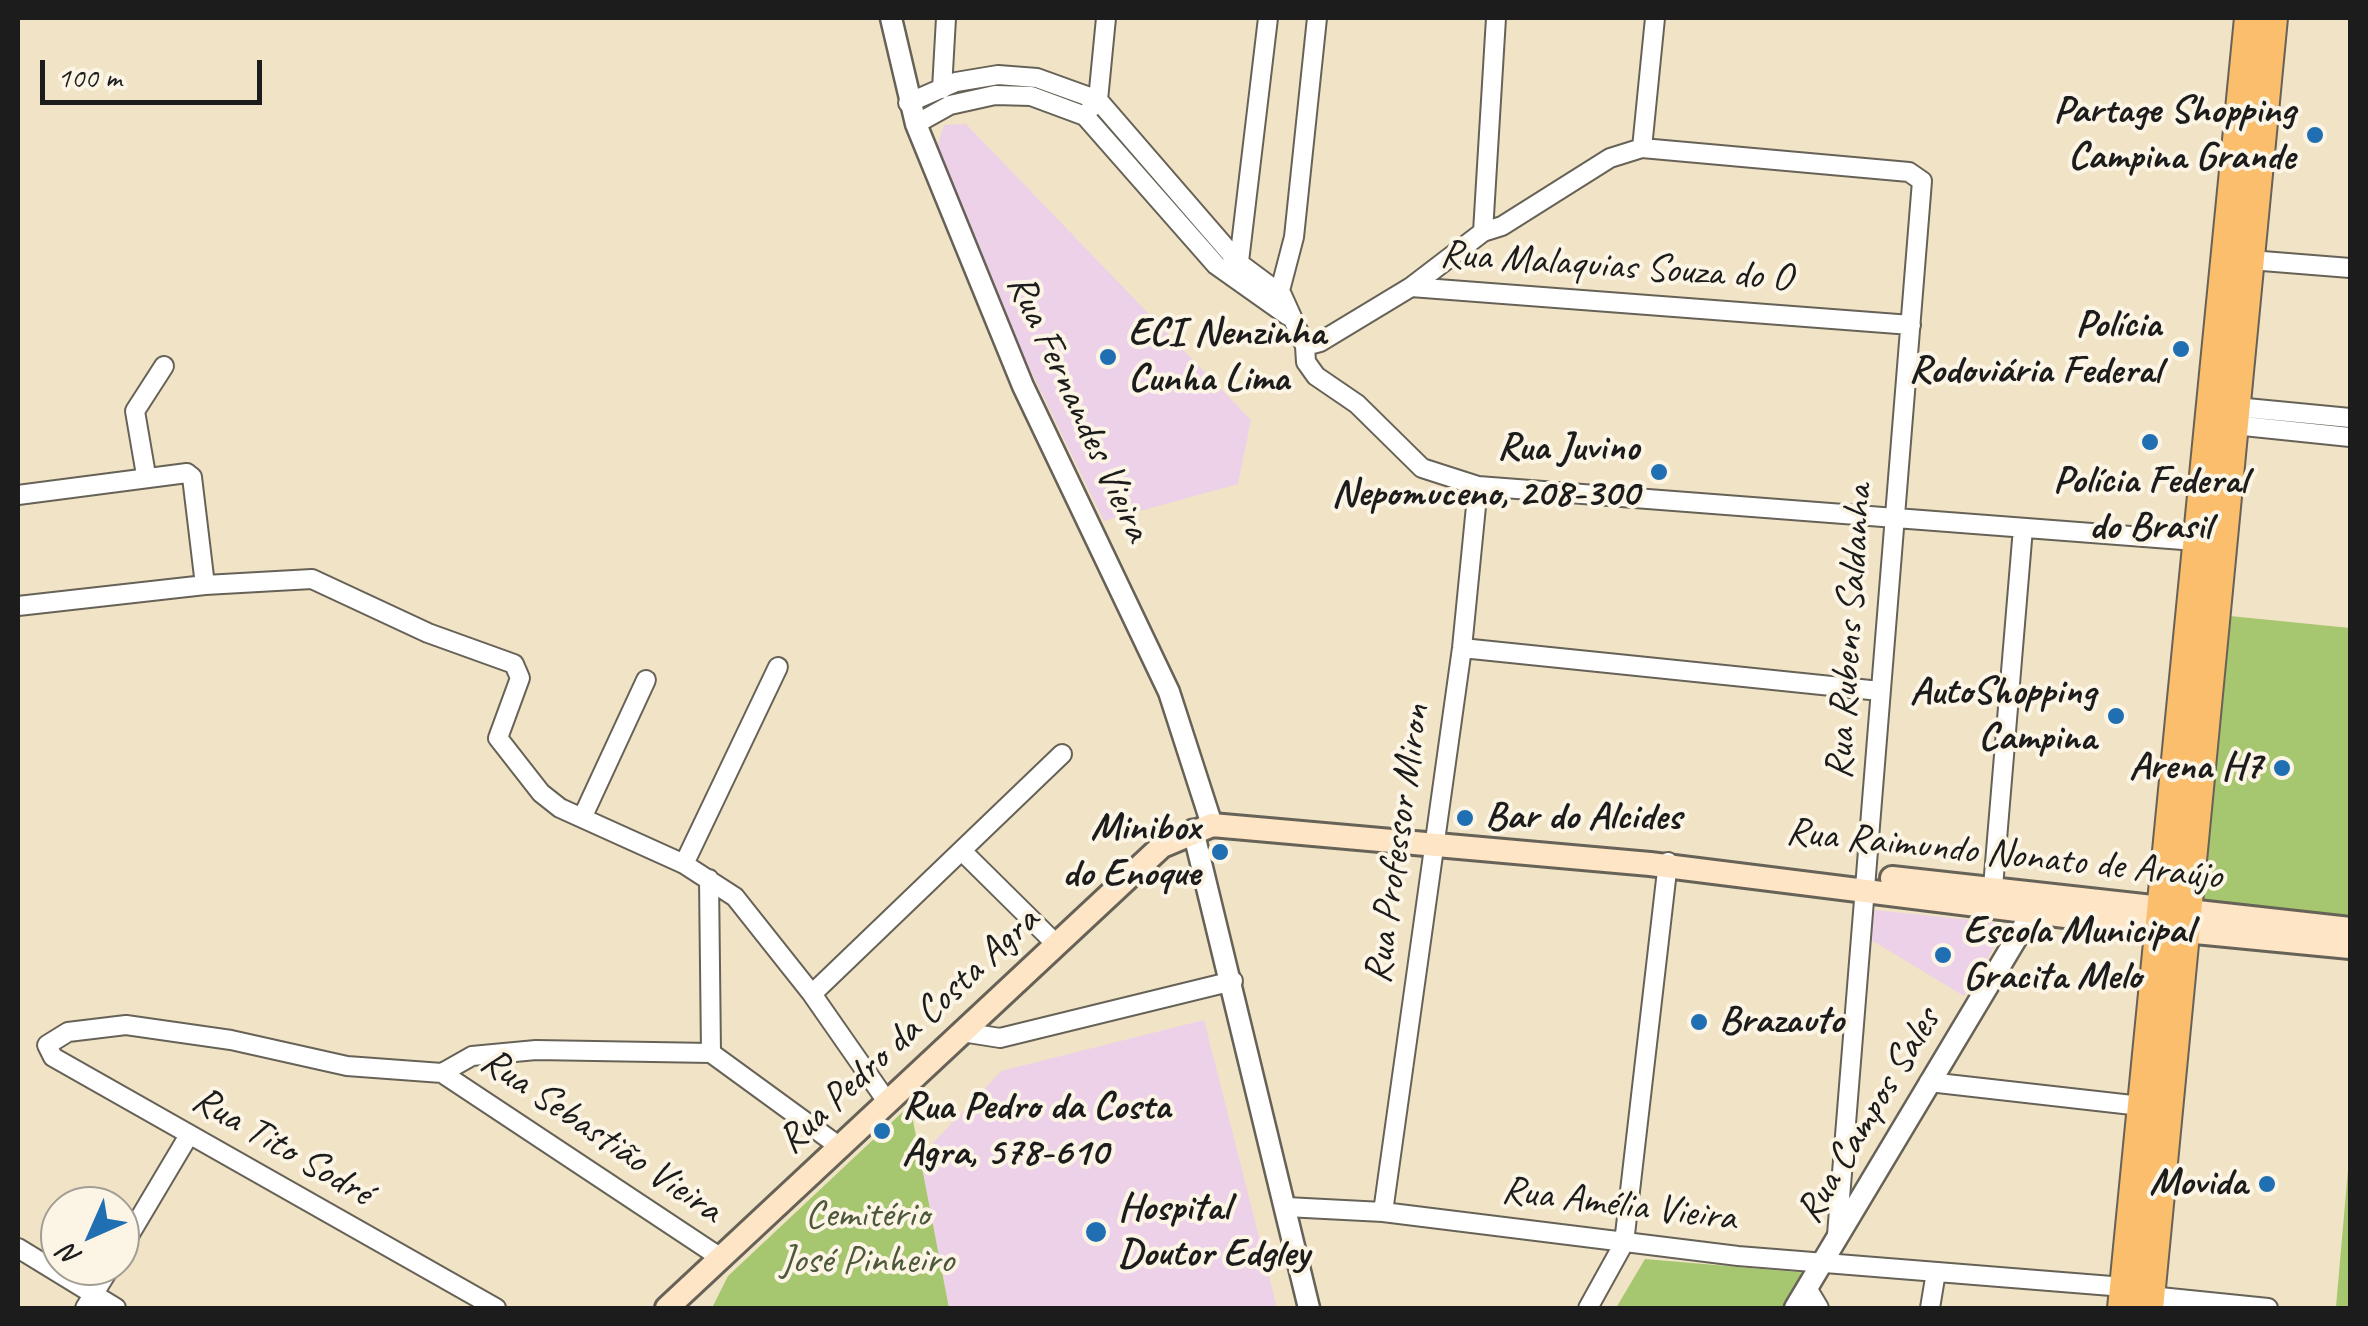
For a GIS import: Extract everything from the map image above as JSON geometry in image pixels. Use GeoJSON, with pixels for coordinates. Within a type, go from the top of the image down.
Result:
{"type":"FeatureCollection","features":[{"type":"Feature","properties":{"kind":"main road"},"geometry":{"type":"LineString","coordinates":[[2136,1300],[2141,1106],[2173,920],[2196,541],[2249,18]]}},
{"type":"Feature","properties":{"kind":"main road"},"geometry":{"type":"LineString","coordinates":[[2136,1300],[2173,920],[2235,416],[2273,18]]}},
{"type":"Feature","properties":{"kind":"main road","name":"Rua Raimundo Nonato de Araújo"},"geometry":{"type":"LineString","coordinates":[[1202,828],[1866,882],[1993,887],[2173,920],[2350,946]]}},
{"type":"Feature","properties":{"kind":"main road","name":"Rua Pedro da Costa Agra"},"geometry":{"type":"LineString","coordinates":[[667,1308],[1162,846],[1202,828]]}},
{"type":"Feature","properties":{"kind":"main road","name":"Rua Raimundo Nonato de Araújo"},"geometry":{"type":"LineString","coordinates":[[1866,882],[2034,909],[2350,929]]}},
{"type":"Feature","properties":{"kind":"street","name":"Rua Fernandes Vieira"},"geometry":{"type":"LineString","coordinates":[[891,18],[908,102],[1024,386],[1170,692],[1308,1308]]}},
{"type":"Feature","properties":{"kind":"street"},"geometry":{"type":"LineString","coordinates":[[942,89],[946,18]]}},
{"type":"Feature","properties":{"kind":"street"},"geometry":{"type":"LineString","coordinates":[[1085,116],[1098,100],[1106,18]]}},
{"type":"Feature","properties":{"kind":"street"},"geometry":{"type":"LineString","coordinates":[[1236,282],[1268,18]]}},
{"type":"Feature","properties":{"kind":"street"},"geometry":{"type":"LineString","coordinates":[[1281,306],[1294,238],[1317,18]]}},
{"type":"Feature","properties":{"kind":"street"},"geometry":{"type":"LineString","coordinates":[[1483,232],[1496,18]]}},
{"type":"Feature","properties":{"kind":"street"},"geometry":{"type":"LineString","coordinates":[[1412,287],[1483,232],[1502,226],[1610,158],[1642,148],[1655,18]]}},
{"type":"Feature","properties":{"kind":"street"},"geometry":{"type":"LineString","coordinates":[[908,102],[998,75],[1037,78],[1085,116],[1216,265],[1236,282],[1281,306]]}},
{"type":"Feature","properties":{"kind":"street"},"geometry":{"type":"LineString","coordinates":[[916,124],[950,104],[995,95],[1098,100],[1281,306],[1305,346],[1306,362],[1316,376],[1357,404],[1422,468],[1478,486],[2196,541]]}},
{"type":"Feature","properties":{"kind":"street","name":"Rua Rubens Saldanha"},"geometry":{"type":"LineString","coordinates":[[1642,148],[1909,172],[1922,182],[1836,1240]]}},
{"type":"Feature","properties":{"kind":"street"},"geometry":{"type":"LineString","coordinates":[[2250,260],[2350,268]]}},
{"type":"Feature","properties":{"kind":"street","name":"Rua Malaquias Souza do O"},"geometry":{"type":"LineString","coordinates":[[1305,346],[1320,342],[1412,287],[1911,325]]}},
{"type":"Feature","properties":{"kind":"street"},"geometry":{"type":"LineString","coordinates":[[146,475],[135,411],[164,366]]}},
{"type":"Feature","properties":{"kind":"street"},"geometry":{"type":"LineString","coordinates":[[2235,416],[2350,418]]}},
{"type":"Feature","properties":{"kind":"street"},"geometry":{"type":"LineString","coordinates":[[2235,416],[2350,437]]}},
{"type":"Feature","properties":{"kind":"street"},"geometry":{"type":"LineString","coordinates":[[18,495],[146,475],[187,473],[192,477],[205,585]]}},
{"type":"Feature","properties":{"kind":"street","name":"Rua Professor Miron"},"geometry":{"type":"LineString","coordinates":[[1383,1212],[1462,648],[1478,486]]}},
{"type":"Feature","properties":{"kind":"street"},"geometry":{"type":"LineString","coordinates":[[1993,887],[2023,528]]}},
{"type":"Feature","properties":{"kind":"street"},"geometry":{"type":"LineString","coordinates":[[18,606],[205,585],[312,579],[428,632],[514,664],[520,678],[498,738],[549,802],[684,864],[747,909],[888,1103]]}},
{"type":"Feature","properties":{"kind":"street"},"geometry":{"type":"LineString","coordinates":[[1462,648],[1880,691]]}},
{"type":"Feature","properties":{"kind":"street"},"geometry":{"type":"LineString","coordinates":[[684,864],[778,667]]}},
{"type":"Feature","properties":{"kind":"street"},"geometry":{"type":"LineString","coordinates":[[584,816],[646,680]]}},
{"type":"Feature","properties":{"kind":"street"},"geometry":{"type":"LineString","coordinates":[[812,994],[1062,754]]}},
{"type":"Feature","properties":{"kind":"street"},"geometry":{"type":"LineString","coordinates":[[962,851],[1056,944]]}},
{"type":"Feature","properties":{"kind":"street"},"geometry":{"type":"LineString","coordinates":[[1588,1308],[1624,1243],[1661,864]]}},
{"type":"Feature","properties":{"kind":"street"},"geometry":{"type":"LineString","coordinates":[[708,878],[711,1053]]}},
{"type":"Feature","properties":{"kind":"street","name":"Rua Campos Sales"},"geometry":{"type":"LineString","coordinates":[[1795,1308],[2034,909]]}},
{"type":"Feature","properties":{"kind":"street"},"geometry":{"type":"LineString","coordinates":[[962,1032],[1000,1038],[1232,981]]}},
{"type":"Feature","properties":{"kind":"street","name":"Rua Tito Sodré"},"geometry":{"type":"LineString","coordinates":[[442,1073],[348,1066],[231,1040],[126,1025],[88,1028],[47,1044],[52,1056],[496,1308]]}},
{"type":"Feature","properties":{"kind":"street"},"geometry":{"type":"LineString","coordinates":[[442,1073],[472,1056],[536,1050],[711,1053],[840,1148]]}},
{"type":"Feature","properties":{"kind":"street","name":"Rua Sebastião Vieira"},"geometry":{"type":"LineString","coordinates":[[442,1073],[722,1258]]}},
{"type":"Feature","properties":{"kind":"street"},"geometry":{"type":"LineString","coordinates":[[1930,1082],[2141,1106]]}},
{"type":"Feature","properties":{"kind":"street"},"geometry":{"type":"LineString","coordinates":[[140,1217],[189,1135]]}},
{"type":"Feature","properties":{"kind":"street","name":"Rua Amélia Vieira"},"geometry":{"type":"LineString","coordinates":[[1286,1207],[1383,1212],[1624,1243],[1936,1272],[2136,1300],[2268,1308]]}},
{"type":"Feature","properties":{"kind":"street"},"geometry":{"type":"LineString","coordinates":[[18,1248],[90,1302],[116,1308]]}},
{"type":"Feature","properties":{"kind":"street"},"geometry":{"type":"LineString","coordinates":[[1930,1308],[1936,1272]]}},
{"type":"Feature","properties":{"kind":"street"},"geometry":{"type":"LineString","coordinates":[[1807,1288],[1819,1308]]}},
{"type":"Feature","properties":{"kind":"shaded area","name":"ECI Nenzinha Cunha Lima"},"geometry":{"type":"Polygon","coordinates":[[[966,124],[1251,420],[1238,484],[1104,521],[994,295],[937,147],[944,125],[966,124]]]}},
{"type":"Feature","properties":{"kind":"shaded area","name":"Escola Municipal Gracita Melo"},"geometry":{"type":"Polygon","coordinates":[[[1874,910],[2001,923],[2005,930],[1964,996],[1871,940],[1874,910]]]}},
{"type":"Feature","properties":{"kind":"shaded area","name":"Hospital Doutor Edgley"},"geometry":{"type":"Polygon","coordinates":[[[1204,1020],[1277,1308],[949,1308],[920,1157],[1001,1071],[1204,1020]]]}},
{"type":"Feature","properties":{"kind":"green space","name":"Arena H7"},"geometry":{"type":"Polygon","coordinates":[[[2230,616],[2350,628],[2350,926],[2197,908],[2230,616]]]}},
{"type":"Feature","properties":{"kind":"green space","name":"Cemitério José Pinheiro"},"geometry":{"type":"Polygon","coordinates":[[[910,1105],[949,1308],[712,1308],[728,1276],[910,1105]]]}},
{"type":"Feature","properties":{"kind":"green space"},"geometry":{"type":"Polygon","coordinates":[[[2350,1147],[2350,1308],[2349,1308],[2336,1307],[2350,1147]]]}},
{"type":"Feature","properties":{"kind":"green space"},"geometry":{"type":"Polygon","coordinates":[[[1645,1259],[1809,1273],[1789,1308],[1616,1308],[1645,1259]]]}},
{"type":"Feature","properties":{"kind":"place","name":"Partage Shopping Campina Grande"},"geometry":{"type":"Point","coordinates":[2315,135]}},
{"type":"Feature","properties":{"kind":"place","name":"Polícia Rodoviária Federal"},"geometry":{"type":"Point","coordinates":[2181,349]}},
{"type":"Feature","properties":{"kind":"place","name":"ECI Nenzinha Cunha Lima"},"geometry":{"type":"Point","coordinates":[1108,357]}},
{"type":"Feature","properties":{"kind":"place","name":"Polícia Federal do Brasil"},"geometry":{"type":"Point","coordinates":[2150,442]}},
{"type":"Feature","properties":{"kind":"place","name":"Rua Juvino Nepomuceno, 208-300"},"geometry":{"type":"Point","coordinates":[1659,472]}},
{"type":"Feature","properties":{"kind":"place","name":"AutoShopping Campina"},"geometry":{"type":"Point","coordinates":[2116,716]}},
{"type":"Feature","properties":{"kind":"place","name":"Arena H7"},"geometry":{"type":"Point","coordinates":[2282,768]}},
{"type":"Feature","properties":{"kind":"place","name":"Bar do Alcides"},"geometry":{"type":"Point","coordinates":[1465,818]}},
{"type":"Feature","properties":{"kind":"place","name":"Minibox do Enoque"},"geometry":{"type":"Point","coordinates":[1220,852]}},
{"type":"Feature","properties":{"kind":"place","name":"Escola Municipal Gracita Melo"},"geometry":{"type":"Point","coordinates":[1943,955]}},
{"type":"Feature","properties":{"kind":"place","name":"Brazauto"},"geometry":{"type":"Point","coordinates":[1699,1022]}},
{"type":"Feature","properties":{"kind":"place","name":"Rua Pedro da Costa Agra, 578-610"},"geometry":{"type":"Point","coordinates":[882,1131]}},
{"type":"Feature","properties":{"kind":"place","name":"Movida"},"geometry":{"type":"Point","coordinates":[2267,1184]}},
{"type":"Feature","properties":{"kind":"place","name":"Hospital Doutor Edgley"},"geometry":{"type":"Point","coordinates":[1096,1232]}}]}
